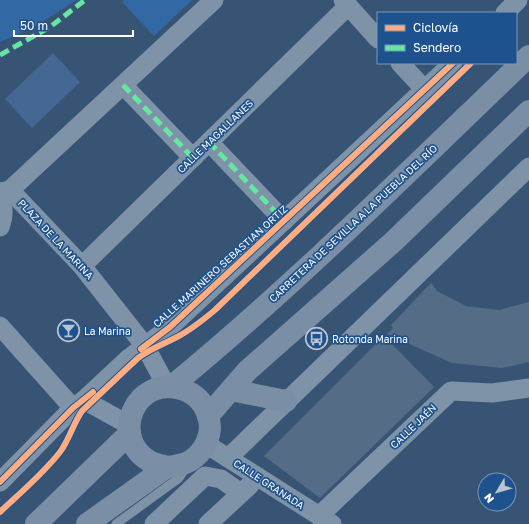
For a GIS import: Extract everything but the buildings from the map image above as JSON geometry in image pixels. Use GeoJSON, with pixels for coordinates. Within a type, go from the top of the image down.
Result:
{"type":"FeatureCollection","features":[{"type":"Feature","properties":{"kind":"main road","name":"CARRETERA DE SEVILLA A LA PUEBLA DEL RÍO"},"geometry":{"type":"LineString","coordinates":[[170,386],[235,334],[367,211],[529,56]]}},
{"type":"Feature","properties":{"kind":"main road"},"geometry":{"type":"LineString","coordinates":[[208,416],[247,371],[393,242],[529,111]]}},
{"type":"Feature","properties":{"kind":"main road"},"geometry":{"type":"LineString","coordinates":[[170,386],[187,390],[202,404],[208,416],[210,430],[206,444],[190,461],[180,465],[167,466],[150,462],[139,453],[132,441],[129,429],[134,407],[148,392],[159,387],[170,386]]}},
{"type":"Feature","properties":{"kind":"main road"},"geometry":{"type":"LineString","coordinates":[[231,390],[286,401]]}},
{"type":"Feature","properties":{"kind":"main road"},"geometry":{"type":"LineString","coordinates":[[36,524],[129,429]]}},
{"type":"Feature","properties":{"kind":"main road"},"geometry":{"type":"LineString","coordinates":[[88,524],[167,466]]}},
{"type":"Feature","properties":{"kind":"street"},"geometry":{"type":"LineString","coordinates":[[0,227],[3,222],[3,192],[124,85],[214,0]]}},
{"type":"Feature","properties":{"kind":"street"},"geometry":{"type":"LineString","coordinates":[[506,12],[518,0]]}},
{"type":"Feature","properties":{"kind":"street"},"geometry":{"type":"LineString","coordinates":[[346,3],[377,38]]}},
{"type":"Feature","properties":{"kind":"street","name":"CALLE MAGALLANES"},"geometry":{"type":"LineString","coordinates":[[82,266],[193,158],[346,3]]}},
{"type":"Feature","properties":{"kind":"street"},"geometry":{"type":"LineString","coordinates":[[401,64],[424,90]]}},
{"type":"Feature","properties":{"kind":"street","name":"CALLE MARINERO SEBASTIAN ORTIZ"},"geometry":{"type":"LineString","coordinates":[[0,482],[79,404],[129,358],[170,327],[452,64]]}},
{"type":"Feature","properties":{"kind":"street"},"geometry":{"type":"LineString","coordinates":[[124,85],[193,158]]}},
{"type":"Feature","properties":{"kind":"street"},"geometry":{"type":"LineString","coordinates":[[209,142],[284,220]]}},
{"type":"Feature","properties":{"kind":"street"},"geometry":{"type":"LineString","coordinates":[[228,458],[529,167]]}},
{"type":"Feature","properties":{"kind":"street","name":"PLAZA DE LA MARINA"},"geometry":{"type":"LineString","coordinates":[[3,192],[82,266],[145,346],[170,386]]}},
{"type":"Feature","properties":{"kind":"street"},"geometry":{"type":"LineString","coordinates":[[4,336],[79,404],[129,429]]}},
{"type":"Feature","properties":{"kind":"street","name":"CALLE JAÉN"},"geometry":{"type":"LineString","coordinates":[[325,520],[451,391],[492,393],[529,388]]}},
{"type":"Feature","properties":{"kind":"street","name":"CALLE GRANADA"},"geometry":{"type":"LineString","coordinates":[[206,444],[325,520]]}},
{"type":"Feature","properties":{"kind":"street"},"geometry":{"type":"LineString","coordinates":[[154,524],[206,476],[221,479],[241,492]]}},
{"type":"Feature","properties":{"kind":"street"},"geometry":{"type":"LineString","coordinates":[[208,524],[259,477]]}},
{"type":"Feature","properties":{"kind":"lane"},"geometry":{"type":"LineString","coordinates":[[116,524],[179,478],[190,461]]}},
{"type":"Feature","properties":{"kind":"shaded area"},"geometry":{"type":"Polygon","coordinates":[[[0,0],[77,0],[34,27],[0,42],[0,0]]]}},
{"type":"Feature","properties":{"kind":"shaded area"},"geometry":{"type":"Polygon","coordinates":[[[124,0],[192,0],[154,36],[122,2],[124,0]]]}},
{"type":"Feature","properties":{"kind":"shaded area"},"geometry":{"type":"Polygon","coordinates":[[[53,53],[80,82],[32,128],[5,99],[53,53]]]}},
{"type":"Feature","properties":{"kind":"marked path"},"geometry":{"type":"LineString","coordinates":[[0,55],[50,27],[85,0]]}},
{"type":"Feature","properties":{"kind":"marked path"},"geometry":{"type":"LineString","coordinates":[[123,85],[193,158]]}},
{"type":"Feature","properties":{"kind":"marked path"},"geometry":{"type":"LineString","coordinates":[[209,142],[284,221]]}},
{"type":"Feature","properties":{"kind":"cycle path"},"geometry":{"type":"LineString","coordinates":[[141,349],[170,327],[452,64]]}},
{"type":"Feature","properties":{"kind":"cycle path"},"geometry":{"type":"LineString","coordinates":[[0,512],[39,476],[60,452],[82,411],[138,358],[187,331],[215,310],[470,64]]}},
{"type":"Feature","properties":{"kind":"cycle path"},"geometry":{"type":"LineString","coordinates":[[0,482],[73,408],[93,392]]}},
{"type":"Feature","properties":{"kind":"place","name":"La Marina"},"geometry":{"type":"Point","coordinates":[68,331]}},
{"type":"Feature","properties":{"kind":"place","name":"Rotonda Marina"},"geometry":{"type":"Point","coordinates":[317,339]}}]}
